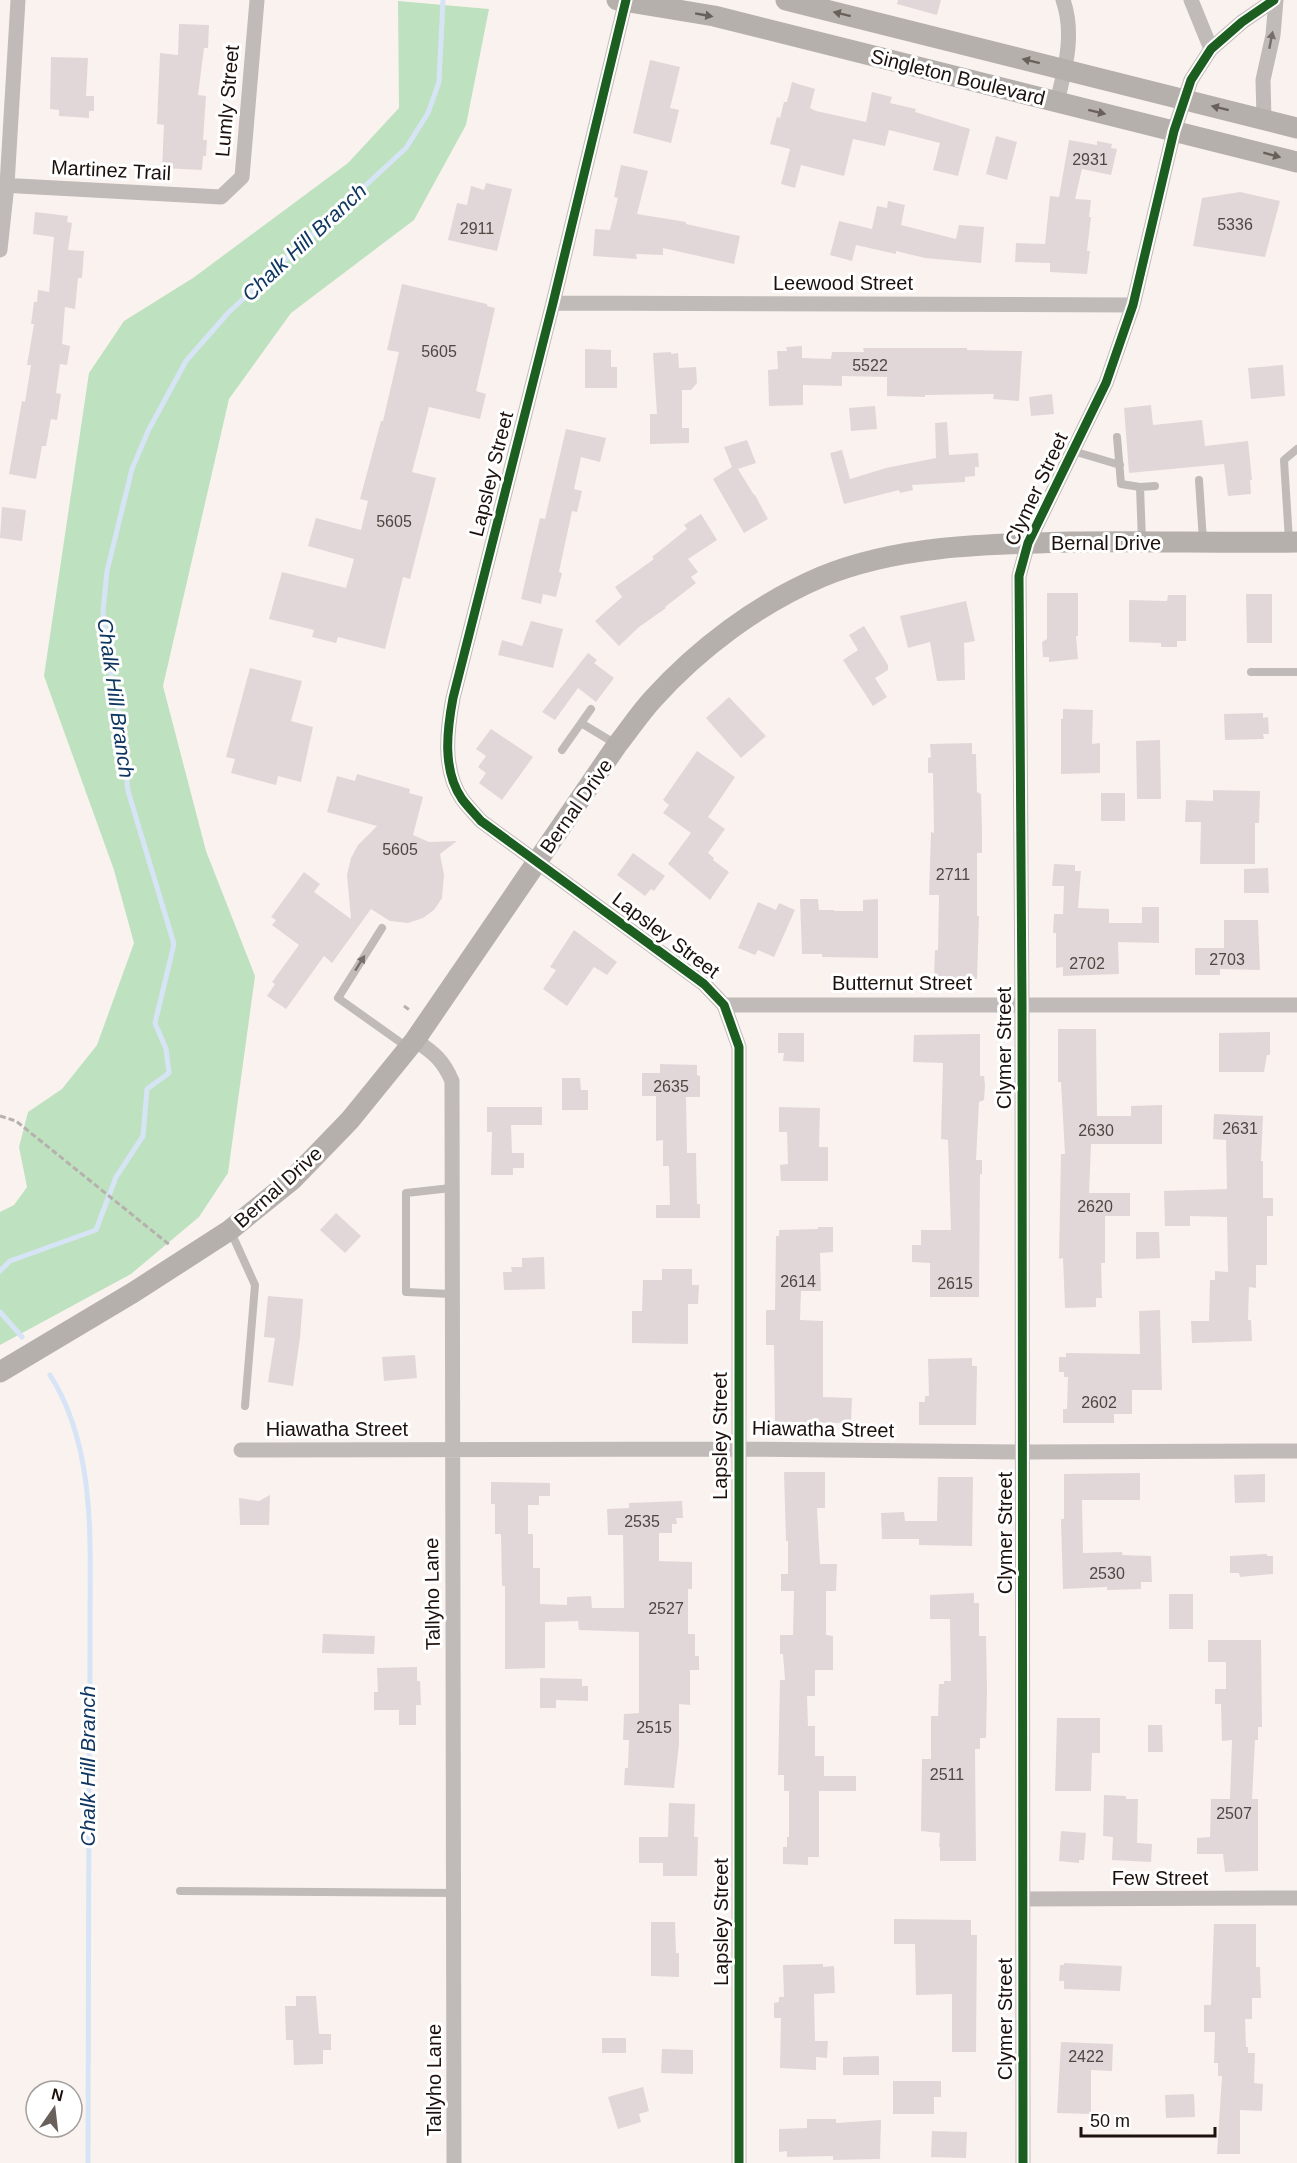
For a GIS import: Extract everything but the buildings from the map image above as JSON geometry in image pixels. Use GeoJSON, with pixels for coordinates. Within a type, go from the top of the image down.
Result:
{"type":"FeatureCollection","features":[{"type":"Feature","properties":{"kind":"street"},"geometry":{"type":"LineString","coordinates":[[0,250],[18,0]]}},
{"type":"Feature","properties":{"kind":"street","name":"Lumly Street"},"geometry":{"type":"LineString","coordinates":[[221,197],[242,177],[257,0]]}},
{"type":"Feature","properties":{"kind":"street","name":"Singleton Boulevard"},"geometry":{"type":"LineString","coordinates":[[617,0],[714,16],[1297,162]]}},
{"type":"Feature","properties":{"kind":"street","name":"Lapsley Street"},"geometry":{"type":"LineString","coordinates":[[626,0],[553,303],[453,698],[447,748],[452,775],[461,798],[481,821],[705,984],[724,1005],[739,1047],[739,2163]]}},
{"type":"Feature","properties":{"kind":"street","name":"Singleton Boulevard"},"geometry":{"type":"LineString","coordinates":[[786,0],[814,3],[1297,128]]}},
{"type":"Feature","properties":{"kind":"street"},"geometry":{"type":"LineString","coordinates":[[1057,102],[1065,69],[1069,28],[1063,0]]}},
{"type":"Feature","properties":{"kind":"street"},"geometry":{"type":"LineString","coordinates":[[1191,0],[1211,49]]}},
{"type":"Feature","properties":{"kind":"street","name":"Clymer Street"},"geometry":{"type":"LineString","coordinates":[[1023,2163],[1022,1004],[1019,576],[1028,543],[1106,383],[1133,305],[1174,131],[1191,80],[1211,49],[1242,22],[1275,0]]}},
{"type":"Feature","properties":{"kind":"street","name":"Clymer Street"},"geometry":{"type":"LineString","coordinates":[[1264,119],[1263,80],[1273,35],[1275,0]]}},
{"type":"Feature","properties":{"kind":"street","name":"Martinez Trail"},"geometry":{"type":"LineString","coordinates":[[4,185],[221,197]]}},
{"type":"Feature","properties":{"kind":"street","name":"Leewood Street"},"geometry":{"type":"LineString","coordinates":[[553,303],[1133,305]]}},
{"type":"Feature","properties":{"kind":"street","name":"Bernal Drive"},"geometry":{"type":"LineString","coordinates":[[0,1372],[134,1292],[230,1230],[293,1179],[350,1120],[412,1044],[617,745],[653,699],[694,659],[737,624],[779,598],[813,581],[872,562],[921,550],[1028,543],[1293,542]]}},
{"type":"Feature","properties":{"kind":"street","name":"Butternut Street"},"geometry":{"type":"LineString","coordinates":[[724,1005],[1297,1005]]}},
{"type":"Feature","properties":{"kind":"street","name":"Tallyho Lane"},"geometry":{"type":"LineString","coordinates":[[412,1044],[434,1053],[445,1064],[452,1081],[451,1449],[456,1893],[454,2163]]}},
{"type":"Feature","properties":{"kind":"street","name":"Hiawatha Street"},"geometry":{"type":"LineString","coordinates":[[241,1450],[1297,1451]]}},
{"type":"Feature","properties":{"kind":"street","name":"Few Street"},"geometry":{"type":"LineString","coordinates":[[1023,1899],[1297,1898]]}},
{"type":"Feature","properties":{"kind":"lane"},"geometry":{"type":"LineString","coordinates":[[1117,437],[1121,484],[1140,487],[1155,486]]}},
{"type":"Feature","properties":{"kind":"lane"},"geometry":{"type":"LineString","coordinates":[[1293,542],[1284,460],[1297,449]]}},
{"type":"Feature","properties":{"kind":"lane"},"geometry":{"type":"LineString","coordinates":[[1073,452],[1120,465]]}},
{"type":"Feature","properties":{"kind":"lane"},"geometry":{"type":"LineString","coordinates":[[1199,480],[1203,542]]}},
{"type":"Feature","properties":{"kind":"lane"},"geometry":{"type":"LineString","coordinates":[[1140,487],[1143,542]]}},
{"type":"Feature","properties":{"kind":"lane"},"geometry":{"type":"LineString","coordinates":[[1251,672],[1297,672]]}},
{"type":"Feature","properties":{"kind":"lane"},"geometry":{"type":"LineString","coordinates":[[562,750],[591,709]]}},
{"type":"Feature","properties":{"kind":"lane"},"geometry":{"type":"LineString","coordinates":[[581,723],[617,745]]}},
{"type":"Feature","properties":{"kind":"lane"},"geometry":{"type":"LineString","coordinates":[[382,928],[338,998],[412,1044]]}},
{"type":"Feature","properties":{"kind":"lane"},"geometry":{"type":"LineString","coordinates":[[451,1188],[406,1194],[406,1292],[452,1293]]}},
{"type":"Feature","properties":{"kind":"lane"},"geometry":{"type":"LineString","coordinates":[[230,1230],[255,1285],[245,1406]]}},
{"type":"Feature","properties":{"kind":"lane"},"geometry":{"type":"LineString","coordinates":[[180,1891],[456,1893]]}},
{"type":"Feature","properties":{"kind":"path"},"geometry":{"type":"LineString","coordinates":[[404,1006],[411,1011]]}},
{"type":"Feature","properties":{"kind":"path"},"geometry":{"type":"LineString","coordinates":[[0,1116],[16,1121],[171,1246]]}},
{"type":"Feature","properties":{"kind":"green space"},"geometry":{"type":"Polygon","coordinates":[[[398,1],[489,9],[466,125],[414,220],[291,313],[229,399],[163,686],[206,851],[255,976],[228,1173],[199,1217],[131,1274],[0,1345],[0,1212],[14,1205],[27,1187],[19,1147],[28,1112],[62,1089],[97,1045],[134,943],[114,870],[44,676],[89,373],[124,321],[193,278],[348,163],[399,108],[398,1]]]}},
{"type":"Feature","properties":{"kind":"waterway","name":"Chalk Hill Branch"},"geometry":{"type":"LineString","coordinates":[[0,1271],[10,1261],[96,1230],[116,1177],[143,1136],[147,1089],[169,1073],[166,1049],[155,1023],[174,944],[128,791],[121,724],[112,680],[103,612],[107,571],[132,469],[148,431],[186,361],[228,313],[406,148],[428,113],[439,82],[443,0]]}},
{"type":"Feature","properties":{"kind":"waterway","name":"Chalk Hill Branch"},"geometry":{"type":"LineString","coordinates":[[0,1312],[22,1337]]}},
{"type":"Feature","properties":{"kind":"waterway","name":"Chalk Hill Branch"},"geometry":{"type":"LineString","coordinates":[[50,1375],[65,1403],[76,1433],[83,1463],[89,1527],[88,2163]]}},
{"type":"Feature","properties":{"kind":"cycle path"},"geometry":{"type":"LineString","coordinates":[[626,0],[553,303],[453,698],[448,750],[451,775],[456,788],[462,799],[481,821],[704,984],[724,1005],[739,1047],[739,2163]]}},
{"type":"Feature","properties":{"kind":"cycle path"},"geometry":{"type":"LineString","coordinates":[[1023,2163],[1022,1004],[1019,576],[1028,543],[1106,383],[1133,305],[1174,131],[1191,80],[1211,49],[1242,22],[1274,0]]}}]}
